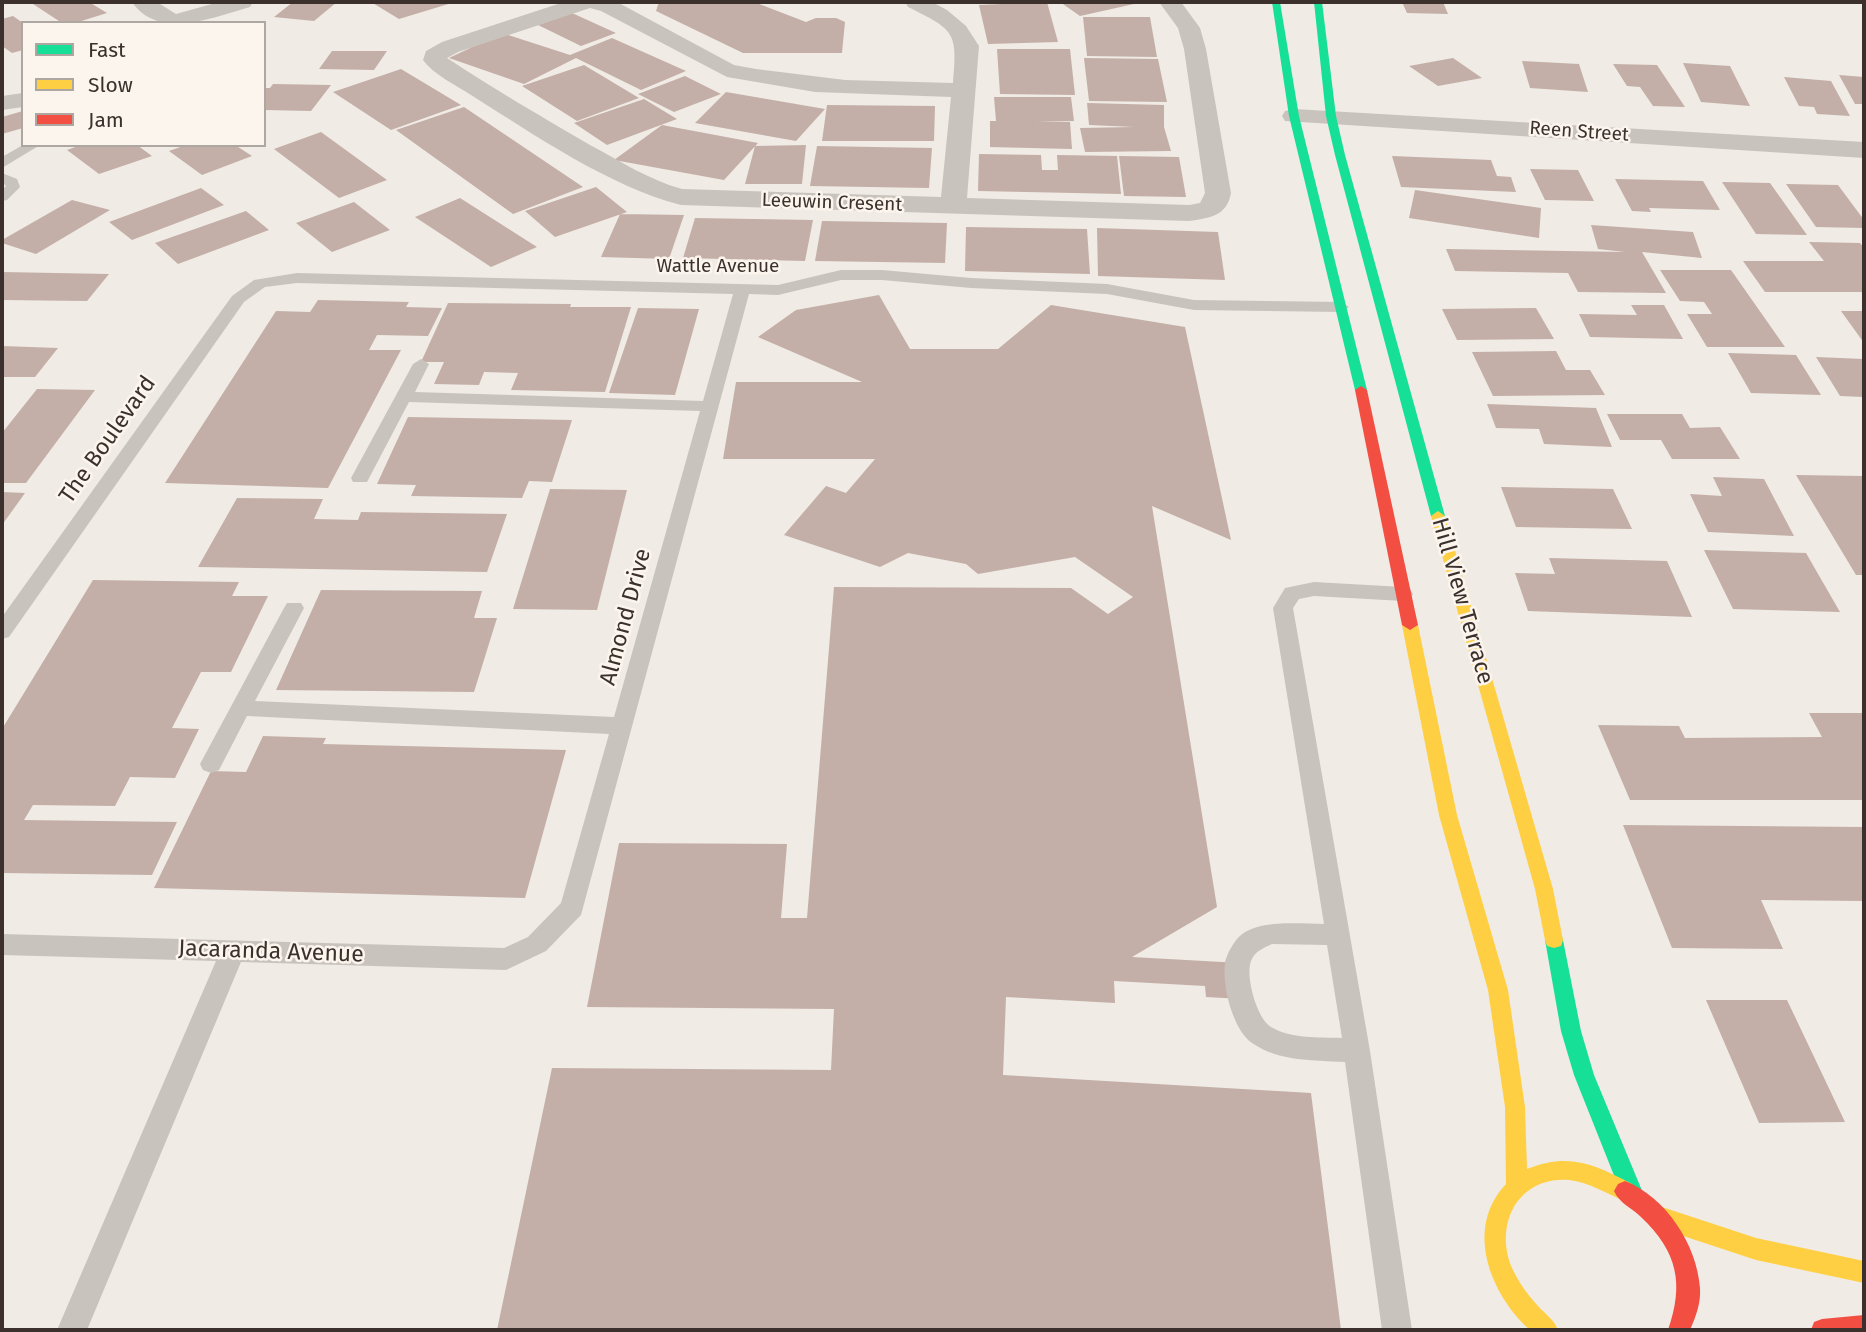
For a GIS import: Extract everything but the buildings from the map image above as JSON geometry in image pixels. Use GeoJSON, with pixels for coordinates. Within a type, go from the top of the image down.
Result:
{"type":"FeatureCollection","features":[{"type":"Feature","properties":{"kind":"main road"},"geometry":{"type":"LineString","coordinates":[[1276,2],[1294,116],[1329,251],[1371,434],[1448,815],[1498,990],[1515,1107],[1517,1185]]}},
{"type":"Feature","properties":{"kind":"main road","name":"Hill View Terrace"},"geometry":{"type":"LineString","coordinates":[[1318,2],[1331,116],[1459,594],[1544,889],[1571,1031],[1584,1076],[1632,1193]]}},
{"type":"Feature","properties":{"kind":"main road"},"geometry":{"type":"LineString","coordinates":[[1541,1328],[1512,1295],[1497,1263],[1493,1232],[1500,1205],[1517,1185],[1540,1173],[1570,1171],[1601,1177],[1632,1193],[1659,1217],[1678,1244],[1689,1274],[1690,1304],[1679,1330],[1696,1330]]}},
{"type":"Feature","properties":{"kind":"main road"},"geometry":{"type":"LineString","coordinates":[[1659,1217],[1756,1249],[1864,1272]]}},
{"type":"Feature","properties":{"kind":"main road"},"geometry":{"type":"LineString","coordinates":[[1822,1330],[1864,1326]]}},
{"type":"Feature","properties":{"kind":"street"},"geometry":{"type":"LineString","coordinates":[[143,2],[172,21]]}},
{"type":"Feature","properties":{"kind":"street"},"geometry":{"type":"LineString","coordinates":[[177,21],[242,2]]}},
{"type":"Feature","properties":{"kind":"street","name":"Leeuwin Cresent"},"geometry":{"type":"LineString","coordinates":[[585,2],[450,47],[434,56],[435,60],[557,136],[641,183],[666,193],[700,199],[1189,213],[1208,210],[1216,204],[1218,193],[1195,49],[1189,28],[1170,2]]}},
{"type":"Feature","properties":{"kind":"street"},"geometry":{"type":"LineString","coordinates":[[593,2],[609,6],[727,70],[746,75],[826,86],[965,90]]}},
{"type":"Feature","properties":{"kind":"street"},"geometry":{"type":"LineString","coordinates":[[916,2],[948,18],[962,33],[968,46],[953,206]]}},
{"type":"Feature","properties":{"kind":"street"},"geometry":{"type":"LineString","coordinates":[[2,103],[21,100]]}},
{"type":"Feature","properties":{"kind":"street","name":"Reen Street"},"geometry":{"type":"LineString","coordinates":[[1294,116],[1331,116],[1864,150]]}},
{"type":"Feature","properties":{"kind":"lane"},"geometry":{"type":"LineString","coordinates":[[2,164],[29,147]]}},
{"type":"Feature","properties":{"kind":"lane"},"geometry":{"type":"LineString","coordinates":[[2,177],[12,182],[13,187],[2,197]]}},
{"type":"Feature","properties":{"kind":"lane","name":"Wattle Avenue"},"geometry":{"type":"LineString","coordinates":[[261,283],[297,278],[742,291],[778,290],[841,275],[882,275],[971,283],[1107,289],[1194,305],[1341,307]]}},
{"type":"Feature","properties":{"kind":"lane","name":"The Boulevard"},"geometry":{"type":"LineString","coordinates":[[2,632],[238,299],[261,283]]}},
{"type":"Feature","properties":{"kind":"lane","name":"Almond Drive"},"geometry":{"type":"LineString","coordinates":[[537,944],[572,908],[742,291]]}},
{"type":"Feature","properties":{"kind":"lane"},"geometry":{"type":"LineString","coordinates":[[360,478],[421,364]]}},
{"type":"Feature","properties":{"kind":"lane"},"geometry":{"type":"LineString","coordinates":[[403,397],[709,406]]}},
{"type":"Feature","properties":{"kind":"lane"},"geometry":{"type":"LineString","coordinates":[[1397,1330],[1356,1051],[1283,608],[1292,593],[1314,589],[1403,594]]}},
{"type":"Feature","properties":{"kind":"lane"},"geometry":{"type":"LineString","coordinates":[[211,764],[294,608]]}},
{"type":"Feature","properties":{"kind":"lane"},"geometry":{"type":"LineString","coordinates":[[241,708],[622,726]]}},
{"type":"Feature","properties":{"kind":"lane"},"geometry":{"type":"LineString","coordinates":[[1337,935],[1270,934],[1248,943],[1237,963],[1243,1011],[1259,1034],[1287,1047],[1356,1051]]}},
{"type":"Feature","properties":{"kind":"lane","name":"Jacaranda Avenue"},"geometry":{"type":"LineString","coordinates":[[2,944],[506,958],[537,944]]}},
{"type":"Feature","properties":{"kind":"lane"},"geometry":{"type":"LineString","coordinates":[[72,1330],[233,951]]}},
{"type":"Feature","properties":{"kind":"traffic: fast"},"geometry":{"type":"LineString","coordinates":[[1276,2],[1294,116],[1361,390]]}},
{"type":"Feature","properties":{"kind":"traffic: fast"},"geometry":{"type":"LineString","coordinates":[[1318,2],[1331,116],[1340,155],[1438,516]]}},
{"type":"Feature","properties":{"kind":"traffic: fast"},"geometry":{"type":"LineString","coordinates":[[1554,940],[1571,1031],[1584,1075],[1632,1193]]}},
{"type":"Feature","properties":{"kind":"traffic: slow"},"geometry":{"type":"LineString","coordinates":[[1438,516],[1544,889],[1554,940]]}},
{"type":"Feature","properties":{"kind":"traffic: slow"},"geometry":{"type":"LineString","coordinates":[[1410,625],[1448,815],[1498,990],[1515,1107],[1517,1185]]}},
{"type":"Feature","properties":{"kind":"traffic: slow"},"geometry":{"type":"LineString","coordinates":[[1547,1330],[1518,1299],[1506,1281],[1498,1260],[1494,1240],[1496,1220],[1504,1201],[1530,1179],[1559,1170],[1588,1174],[1625,1191]]}},
{"type":"Feature","properties":{"kind":"traffic: slow"},"geometry":{"type":"LineString","coordinates":[[1659,1217],[1756,1249],[1864,1272]]}},
{"type":"Feature","properties":{"kind":"traffic: jam"},"geometry":{"type":"LineString","coordinates":[[1361,390],[1410,625]]}},
{"type":"Feature","properties":{"kind":"traffic: jam"},"geometry":{"type":"LineString","coordinates":[[1625,1191],[1657,1217],[1680,1252],[1687,1271],[1689,1290],[1687,1310],[1679,1330]]}},
{"type":"Feature","properties":{"kind":"traffic: jam"},"geometry":{"type":"LineString","coordinates":[[1822,1330],[1864,1326]]}}]}
